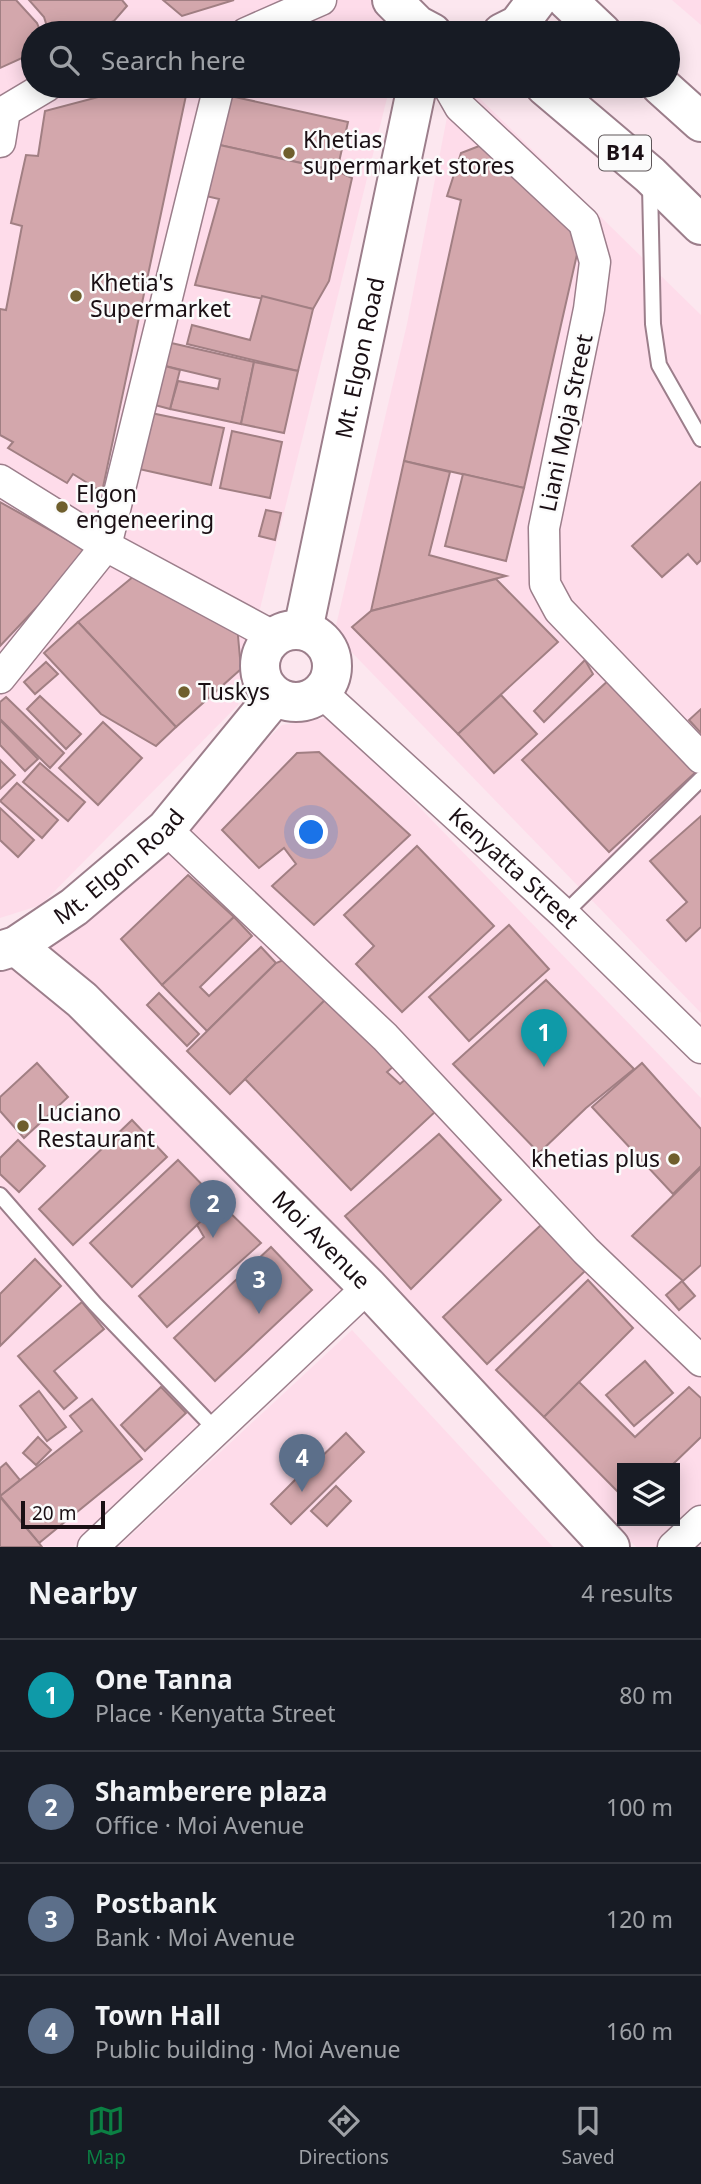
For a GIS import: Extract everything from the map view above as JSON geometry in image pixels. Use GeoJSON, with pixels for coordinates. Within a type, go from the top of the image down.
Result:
{"type":"FeatureCollection","features":[{"type":"Feature","properties":{"kind":"main road"},"geometry":{"type":"LineString","coordinates":[[521,21],[537,0]]}},
{"type":"Feature","properties":{"kind":"main road"},"geometry":{"type":"LineString","coordinates":[[567,0],[589,21]]}},
{"type":"Feature","properties":{"kind":"main road","name":"Mt. Elgon Road"},"geometry":{"type":"LineString","coordinates":[[288,633],[414,98]]}},
{"type":"Feature","properties":{"kind":"main road","name":"B14"},"geometry":{"type":"LineString","coordinates":[[559,98],[650,175],[701,225]]}},
{"type":"Feature","properties":{"kind":"main road"},"geometry":{"type":"LineString","coordinates":[[674,98],[701,122]]}},
{"type":"Feature","properties":{"kind":"main road"},"geometry":{"type":"LineString","coordinates":[[288,633],[320,639],[331,655],[331,674],[321,692],[304,701],[284,701],[262,683],[258,665],[288,633]]}},
{"type":"Feature","properties":{"kind":"main road","name":"Mt. Elgon Road"},"geometry":{"type":"LineString","coordinates":[[8,949],[74,907],[166,829],[275,696]]}},
{"type":"Feature","properties":{"kind":"main road","name":"Moi Avenue"},"geometry":{"type":"LineString","coordinates":[[8,949],[82,1000],[368,1287],[610,1547]]}},
{"type":"Feature","properties":{"kind":"street"},"geometry":{"type":"LineString","coordinates":[[273,21],[321,0]]}},
{"type":"Feature","properties":{"kind":"street"},"geometry":{"type":"LineString","coordinates":[[0,142],[2,109],[24,98]]}},
{"type":"Feature","properties":{"kind":"street"},"geometry":{"type":"LineString","coordinates":[[0,678],[106,546],[216,98]]}},
{"type":"Feature","properties":{"kind":"street","name":"Liani Moja Street"},"geometry":{"type":"LineString","coordinates":[[455,98],[460,107],[584,223],[595,262],[589,309],[544,528],[545,584],[559,610],[701,758]]}},
{"type":"Feature","properties":{"kind":"street"},"geometry":{"type":"LineString","coordinates":[[0,480],[106,546],[288,633]]}},
{"type":"Feature","properties":{"kind":"street","name":"Kenyatta Street"},"geometry":{"type":"LineString","coordinates":[[321,692],[564,914],[701,1048]]}},
{"type":"Feature","properties":{"kind":"street"},"geometry":{"type":"LineString","coordinates":[[166,829],[385,1037],[586,1251],[701,1361]]}},
{"type":"Feature","properties":{"kind":"street"},"geometry":{"type":"LineString","coordinates":[[93,1547],[368,1287]]}},
{"type":"Feature","properties":{"kind":"street"},"geometry":{"type":"LineString","coordinates":[[673,1547],[701,1521]]}},
{"type":"Feature","properties":{"kind":"lane"},"geometry":{"type":"LineString","coordinates":[[650,175],[653,324],[659,365],[701,439]]}},
{"type":"Feature","properties":{"kind":"lane"},"geometry":{"type":"LineString","coordinates":[[564,914],[701,779]]}},
{"type":"Feature","properties":{"kind":"lane"},"geometry":{"type":"LineString","coordinates":[[0,1195],[95,1304],[216,1430]]}},
{"type":"Feature","properties":{"kind":"shaded area"},"geometry":{"type":"Polygon","coordinates":[[[0,0],[372,0],[388,21],[21,21],[21,98],[387,98],[238,705],[41,905],[0,918],[0,0]]]}},
{"type":"Feature","properties":{"kind":"shaded area"},"geometry":{"type":"Polygon","coordinates":[[[672,0],[701,0],[701,25],[672,0]]]}},
{"type":"Feature","properties":{"kind":"shaded area"},"geometry":{"type":"Polygon","coordinates":[[[451,98],[479,98],[701,315],[701,1013],[334,634],[407,324],[451,98]]]}},
{"type":"Feature","properties":{"kind":"shaded area"},"geometry":{"type":"Polygon","coordinates":[[[332,717],[701,1098],[701,1547],[636,1547],[366,1270],[73,1547],[0,1547],[0,966],[67,933],[282,725],[332,717]]]}},
{"type":"Feature","properties":{"kind":"shaded area"},"geometry":{"type":"Polygon","coordinates":[[[352,1330],[553,1547],[118,1547],[352,1330]]]}},
{"type":"Feature","properties":{"kind":"building"},"geometry":{"type":"Polygon","coordinates":[[[0,0],[16,0],[35,21],[21,21],[21,58],[0,68],[0,0]]]}},
{"type":"Feature","properties":{"kind":"building"},"geometry":{"type":"Polygon","coordinates":[[[29,0],[122,0],[127,6],[114,21],[45,21],[29,0]]]}},
{"type":"Feature","properties":{"kind":"building"},"geometry":{"type":"Polygon","coordinates":[[[163,0],[234,0],[182,16],[163,0]]]}},
{"type":"Feature","properties":{"kind":"building","name":"Khetia's Supermarket"},"geometry":{"type":"Polygon","coordinates":[[[94,98],[185,98],[102,492],[73,474],[67,483],[8,448],[13,442],[0,435],[0,309],[6,310],[22,226],[11,223],[26,155],[38,156],[45,111],[94,98]]]}},
{"type":"Feature","properties":{"kind":"building"},"geometry":{"type":"Polygon","coordinates":[[[225,98],[240,98],[348,122],[337,171],[215,144],[225,98]]]}},
{"type":"Feature","properties":{"kind":"building"},"geometry":{"type":"Polygon","coordinates":[[[487,143],[580,241],[524,488],[404,461],[461,200],[447,196],[461,153],[487,143]]]}},
{"type":"Feature","properties":{"kind":"building"},"geometry":{"type":"Polygon","coordinates":[[[215,144],[337,171],[352,178],[329,281],[313,309],[195,285],[219,199],[206,196],[215,144]]]}},
{"type":"Feature","properties":{"kind":"building"},"geometry":{"type":"Polygon","coordinates":[[[262,296],[313,309],[298,371],[187,344],[192,325],[250,340],[262,296]]]}},
{"type":"Feature","properties":{"kind":"building"},"geometry":{"type":"Polygon","coordinates":[[[167,342],[254,362],[241,424],[170,409],[178,381],[218,389],[220,379],[161,365],[167,342]]]}},
{"type":"Feature","properties":{"kind":"building"},"geometry":{"type":"Polygon","coordinates":[[[254,362],[298,371],[284,433],[241,424],[254,362]]]}},
{"type":"Feature","properties":{"kind":"building"},"geometry":{"type":"Polygon","coordinates":[[[161,365],[180,370],[170,409],[151,404],[161,365]]]}},
{"type":"Feature","properties":{"kind":"building"},"geometry":{"type":"Polygon","coordinates":[[[151,413],[224,428],[211,485],[139,469],[151,413]]]}},
{"type":"Feature","properties":{"kind":"building"},"geometry":{"type":"Polygon","coordinates":[[[232,431],[282,442],[270,498],[220,488],[232,431]]]}},
{"type":"Feature","properties":{"kind":"building"},"geometry":{"type":"Polygon","coordinates":[[[404,461],[450,472],[429,555],[506,576],[371,611],[404,461]]]}},
{"type":"Feature","properties":{"kind":"building"},"geometry":{"type":"Polygon","coordinates":[[[463,474],[524,488],[506,561],[445,546],[463,474]]]}},
{"type":"Feature","properties":{"kind":"building"},"geometry":{"type":"Polygon","coordinates":[[[701,482],[701,560],[697,564],[688,554],[662,577],[632,546],[701,482]]]}},
{"type":"Feature","properties":{"kind":"building"},"geometry":{"type":"Polygon","coordinates":[[[0,502],[89,552],[0,646],[0,502]]]}},
{"type":"Feature","properties":{"kind":"building"},"geometry":{"type":"Polygon","coordinates":[[[266,510],[281,513],[275,540],[259,536],[266,510]]]}},
{"type":"Feature","properties":{"kind":"building"},"geometry":{"type":"Polygon","coordinates":[[[145,567],[237,625],[241,669],[176,727],[78,622],[145,567]]]}},
{"type":"Feature","properties":{"kind":"building"},"geometry":{"type":"Polygon","coordinates":[[[496,579],[558,642],[458,734],[352,627],[371,611],[496,579]]]}},
{"type":"Feature","properties":{"kind":"building"},"geometry":{"type":"Polygon","coordinates":[[[78,622],[176,727],[156,746],[101,714],[44,653],[78,622]]]}},
{"type":"Feature","properties":{"kind":"building"},"geometry":{"type":"Polygon","coordinates":[[[585,660],[593,674],[544,722],[534,711],[585,660]]]}},
{"type":"Feature","properties":{"kind":"building"},"geometry":{"type":"Polygon","coordinates":[[[46,662],[58,674],[35,694],[24,682],[46,662]]]}},
{"type":"Feature","properties":{"kind":"building"},"geometry":{"type":"Polygon","coordinates":[[[611,678],[698,770],[609,852],[522,760],[611,678]]]}},
{"type":"Feature","properties":{"kind":"building"},"geometry":{"type":"Polygon","coordinates":[[[501,695],[537,734],[494,773],[458,734],[501,695]]]}},
{"type":"Feature","properties":{"kind":"building"},"geometry":{"type":"Polygon","coordinates":[[[40,696],[81,734],[66,749],[27,709],[40,696]]]}},
{"type":"Feature","properties":{"kind":"building"},"geometry":{"type":"Polygon","coordinates":[[[6,697],[64,753],[50,768],[0,719],[0,702],[6,697]]]}},
{"type":"Feature","properties":{"kind":"building"},"geometry":{"type":"Polygon","coordinates":[[[701,709],[701,733],[689,720],[701,709]]]}},
{"type":"Feature","properties":{"kind":"building"},"geometry":{"type":"Polygon","coordinates":[[[0,720],[38,759],[25,771],[0,745],[0,720]]]}},
{"type":"Feature","properties":{"kind":"building"},"geometry":{"type":"Polygon","coordinates":[[[103,722],[142,758],[98,805],[59,768],[103,722]]]}},
{"type":"Feature","properties":{"kind":"building"},"geometry":{"type":"Polygon","coordinates":[[[319,752],[410,835],[314,925],[272,886],[296,864],[284,848],[259,868],[222,830],[297,753],[319,752]]]}},
{"type":"Feature","properties":{"kind":"building"},"geometry":{"type":"Polygon","coordinates":[[[0,760],[15,775],[0,789],[0,760]]]}},
{"type":"Feature","properties":{"kind":"building"},"geometry":{"type":"Polygon","coordinates":[[[40,763],[85,802],[68,821],[23,782],[40,763]]]}},
{"type":"Feature","properties":{"kind":"building"},"geometry":{"type":"Polygon","coordinates":[[[17,783],[58,820],[42,838],[0,801],[17,783]]]}},
{"type":"Feature","properties":{"kind":"building"},"geometry":{"type":"Polygon","coordinates":[[[0,808],[34,840],[18,857],[0,840],[0,808]]]}},
{"type":"Feature","properties":{"kind":"building"},"geometry":{"type":"Polygon","coordinates":[[[701,816],[701,927],[686,941],[667,920],[687,902],[650,861],[701,816]]]}},
{"type":"Feature","properties":{"kind":"building"},"geometry":{"type":"Polygon","coordinates":[[[417,846],[494,926],[402,1012],[356,964],[374,946],[344,915],[417,846]]]}},
{"type":"Feature","properties":{"kind":"building"},"geometry":{"type":"Polygon","coordinates":[[[188,875],[234,917],[162,985],[121,939],[188,875]]]}},
{"type":"Feature","properties":{"kind":"building"},"geometry":{"type":"Polygon","coordinates":[[[234,917],[252,936],[200,987],[209,996],[261,947],[276,963],[207,1031],[162,985],[234,917]]]}},
{"type":"Feature","properties":{"kind":"building"},"geometry":{"type":"Polygon","coordinates":[[[509,925],[549,969],[469,1041],[429,997],[509,925]]]}},
{"type":"Feature","properties":{"kind":"building"},"geometry":{"type":"Polygon","coordinates":[[[286,959],[326,999],[230,1094],[187,1051],[276,963],[286,959]]]}},
{"type":"Feature","properties":{"kind":"building"},"geometry":{"type":"Polygon","coordinates":[[[546,980],[634,1069],[586,1108],[539,1153],[453,1064],[546,980]]]}},
{"type":"Feature","properties":{"kind":"building"},"geometry":{"type":"Polygon","coordinates":[[[159,993],[199,1034],[187,1046],[147,1005],[159,993]]]}},
{"type":"Feature","properties":{"kind":"building"},"geometry":{"type":"Polygon","coordinates":[[[326,999],[395,1065],[387,1072],[400,1084],[407,1078],[437,1110],[351,1190],[245,1079],[326,999]]]}},
{"type":"Feature","properties":{"kind":"building"},"geometry":{"type":"Polygon","coordinates":[[[37,1063],[68,1097],[24,1138],[0,1111],[0,1097],[37,1063]]]}},
{"type":"Feature","properties":{"kind":"building"},"geometry":{"type":"Polygon","coordinates":[[[642,1063],[701,1129],[701,1166],[673,1194],[592,1107],[642,1063]]]}},
{"type":"Feature","properties":{"kind":"building"},"geometry":{"type":"Polygon","coordinates":[[[132,1120],[167,1157],[73,1245],[39,1209],[132,1120]]]}},
{"type":"Feature","properties":{"kind":"building"},"geometry":{"type":"Polygon","coordinates":[[[439,1134],[501,1200],[411,1289],[345,1216],[439,1134]]]}},
{"type":"Feature","properties":{"kind":"building"},"geometry":{"type":"Polygon","coordinates":[[[18,1140],[45,1166],[19,1192],[0,1174],[0,1158],[18,1140]]]}},
{"type":"Feature","properties":{"kind":"building"},"geometry":{"type":"Polygon","coordinates":[[[178,1160],[220,1203],[132,1287],[90,1243],[178,1160]]]}},
{"type":"Feature","properties":{"kind":"building"},"geometry":{"type":"Polygon","coordinates":[[[701,1168],[701,1265],[683,1281],[632,1236],[701,1168]]]}},
{"type":"Feature","properties":{"kind":"building"},"geometry":{"type":"Polygon","coordinates":[[[220,1203],[261,1243],[167,1327],[139,1296],[204,1237],[197,1225],[220,1203]]]}},
{"type":"Feature","properties":{"kind":"building"},"geometry":{"type":"Polygon","coordinates":[[[541,1225],[585,1271],[487,1364],[443,1317],[541,1225]]]}},
{"type":"Feature","properties":{"kind":"building"},"geometry":{"type":"Polygon","coordinates":[[[271,1247],[312,1290],[215,1381],[174,1338],[271,1247]]]}},
{"type":"Feature","properties":{"kind":"building"},"geometry":{"type":"Polygon","coordinates":[[[35,1259],[61,1286],[0,1346],[0,1294],[35,1259]]]}},
{"type":"Feature","properties":{"kind":"building"},"geometry":{"type":"Polygon","coordinates":[[[588,1280],[633,1328],[544,1417],[496,1370],[588,1280]]]}},
{"type":"Feature","properties":{"kind":"building"},"geometry":{"type":"Polygon","coordinates":[[[682,1281],[695,1296],[679,1310],[666,1295],[682,1281]]]}},
{"type":"Feature","properties":{"kind":"building"},"geometry":{"type":"Polygon","coordinates":[[[82,1302],[104,1329],[54,1371],[77,1398],[64,1409],[18,1356],[82,1302]]]}},
{"type":"Feature","properties":{"kind":"building"},"geometry":{"type":"Polygon","coordinates":[[[645,1361],[673,1393],[634,1426],[606,1395],[645,1361]]]}},
{"type":"Feature","properties":{"kind":"building"},"geometry":{"type":"Polygon","coordinates":[[[579,1382],[635,1437],[689,1387],[701,1398],[701,1437],[674,1463],[617,1463],[617,1491],[544,1417],[579,1382]]]}},
{"type":"Feature","properties":{"kind":"building"},"geometry":{"type":"Polygon","coordinates":[[[161,1387],[186,1413],[145,1451],[121,1425],[161,1387]]]}},
{"type":"Feature","properties":{"kind":"building"},"geometry":{"type":"Polygon","coordinates":[[[39,1391],[66,1427],[47,1441],[20,1406],[39,1391]]]}},
{"type":"Feature","properties":{"kind":"building"},"geometry":{"type":"Polygon","coordinates":[[[92,1399],[142,1459],[39,1543],[0,1496],[82,1431],[70,1416],[92,1399]]]}},
{"type":"Feature","properties":{"kind":"building"},"geometry":{"type":"Polygon","coordinates":[[[346,1433],[364,1452],[291,1524],[271,1504],[305,1470],[311,1476],[317,1469],[313,1465],[346,1433]]]}},
{"type":"Feature","properties":{"kind":"building"},"geometry":{"type":"Polygon","coordinates":[[[38,1437],[51,1450],[36,1465],[23,1453],[38,1437]]]}},
{"type":"Feature","properties":{"kind":"building"},"geometry":{"type":"Polygon","coordinates":[[[6,1463],[20,1480],[0,1496],[0,1468],[6,1463]]]}},
{"type":"Feature","properties":{"kind":"building"},"geometry":{"type":"Polygon","coordinates":[[[336,1486],[351,1501],[327,1526],[311,1511],[336,1486]]]}},
{"type":"Feature","properties":{"kind":"building"},"geometry":{"type":"Polygon","coordinates":[[[0,1497],[39,1543],[42,1547],[0,1547],[0,1497]]]}},
{"type":"Feature","properties":{"kind":"place","name":"Khetias supermarket stores"},"geometry":{"type":"Point","coordinates":[289,153]}},
{"type":"Feature","properties":{"kind":"place","name":"Khetia's Supermarket"},"geometry":{"type":"Point","coordinates":[76,296]}},
{"type":"Feature","properties":{"kind":"place","name":"Elgon engeneering"},"geometry":{"type":"Point","coordinates":[62,507]}},
{"type":"Feature","properties":{"kind":"place","name":"Tuskys"},"geometry":{"type":"Point","coordinates":[184,692]}},
{"type":"Feature","properties":{"kind":"place","name":"One Tanna"},"geometry":{"type":"Point","coordinates":[544,1067]}},
{"type":"Feature","properties":{"kind":"place","name":"Luciano Restaurant"},"geometry":{"type":"Point","coordinates":[23,1126]}},
{"type":"Feature","properties":{"kind":"place","name":"khetias plus"},"geometry":{"type":"Point","coordinates":[674,1159]}},
{"type":"Feature","properties":{"kind":"place","name":"Shamberere plaza"},"geometry":{"type":"Point","coordinates":[213,1238]}},
{"type":"Feature","properties":{"kind":"place","name":"Postbank"},"geometry":{"type":"Point","coordinates":[259,1314]}},
{"type":"Feature","properties":{"kind":"place","name":"Town Hall"},"geometry":{"type":"Point","coordinates":[302,1492]}}]}
